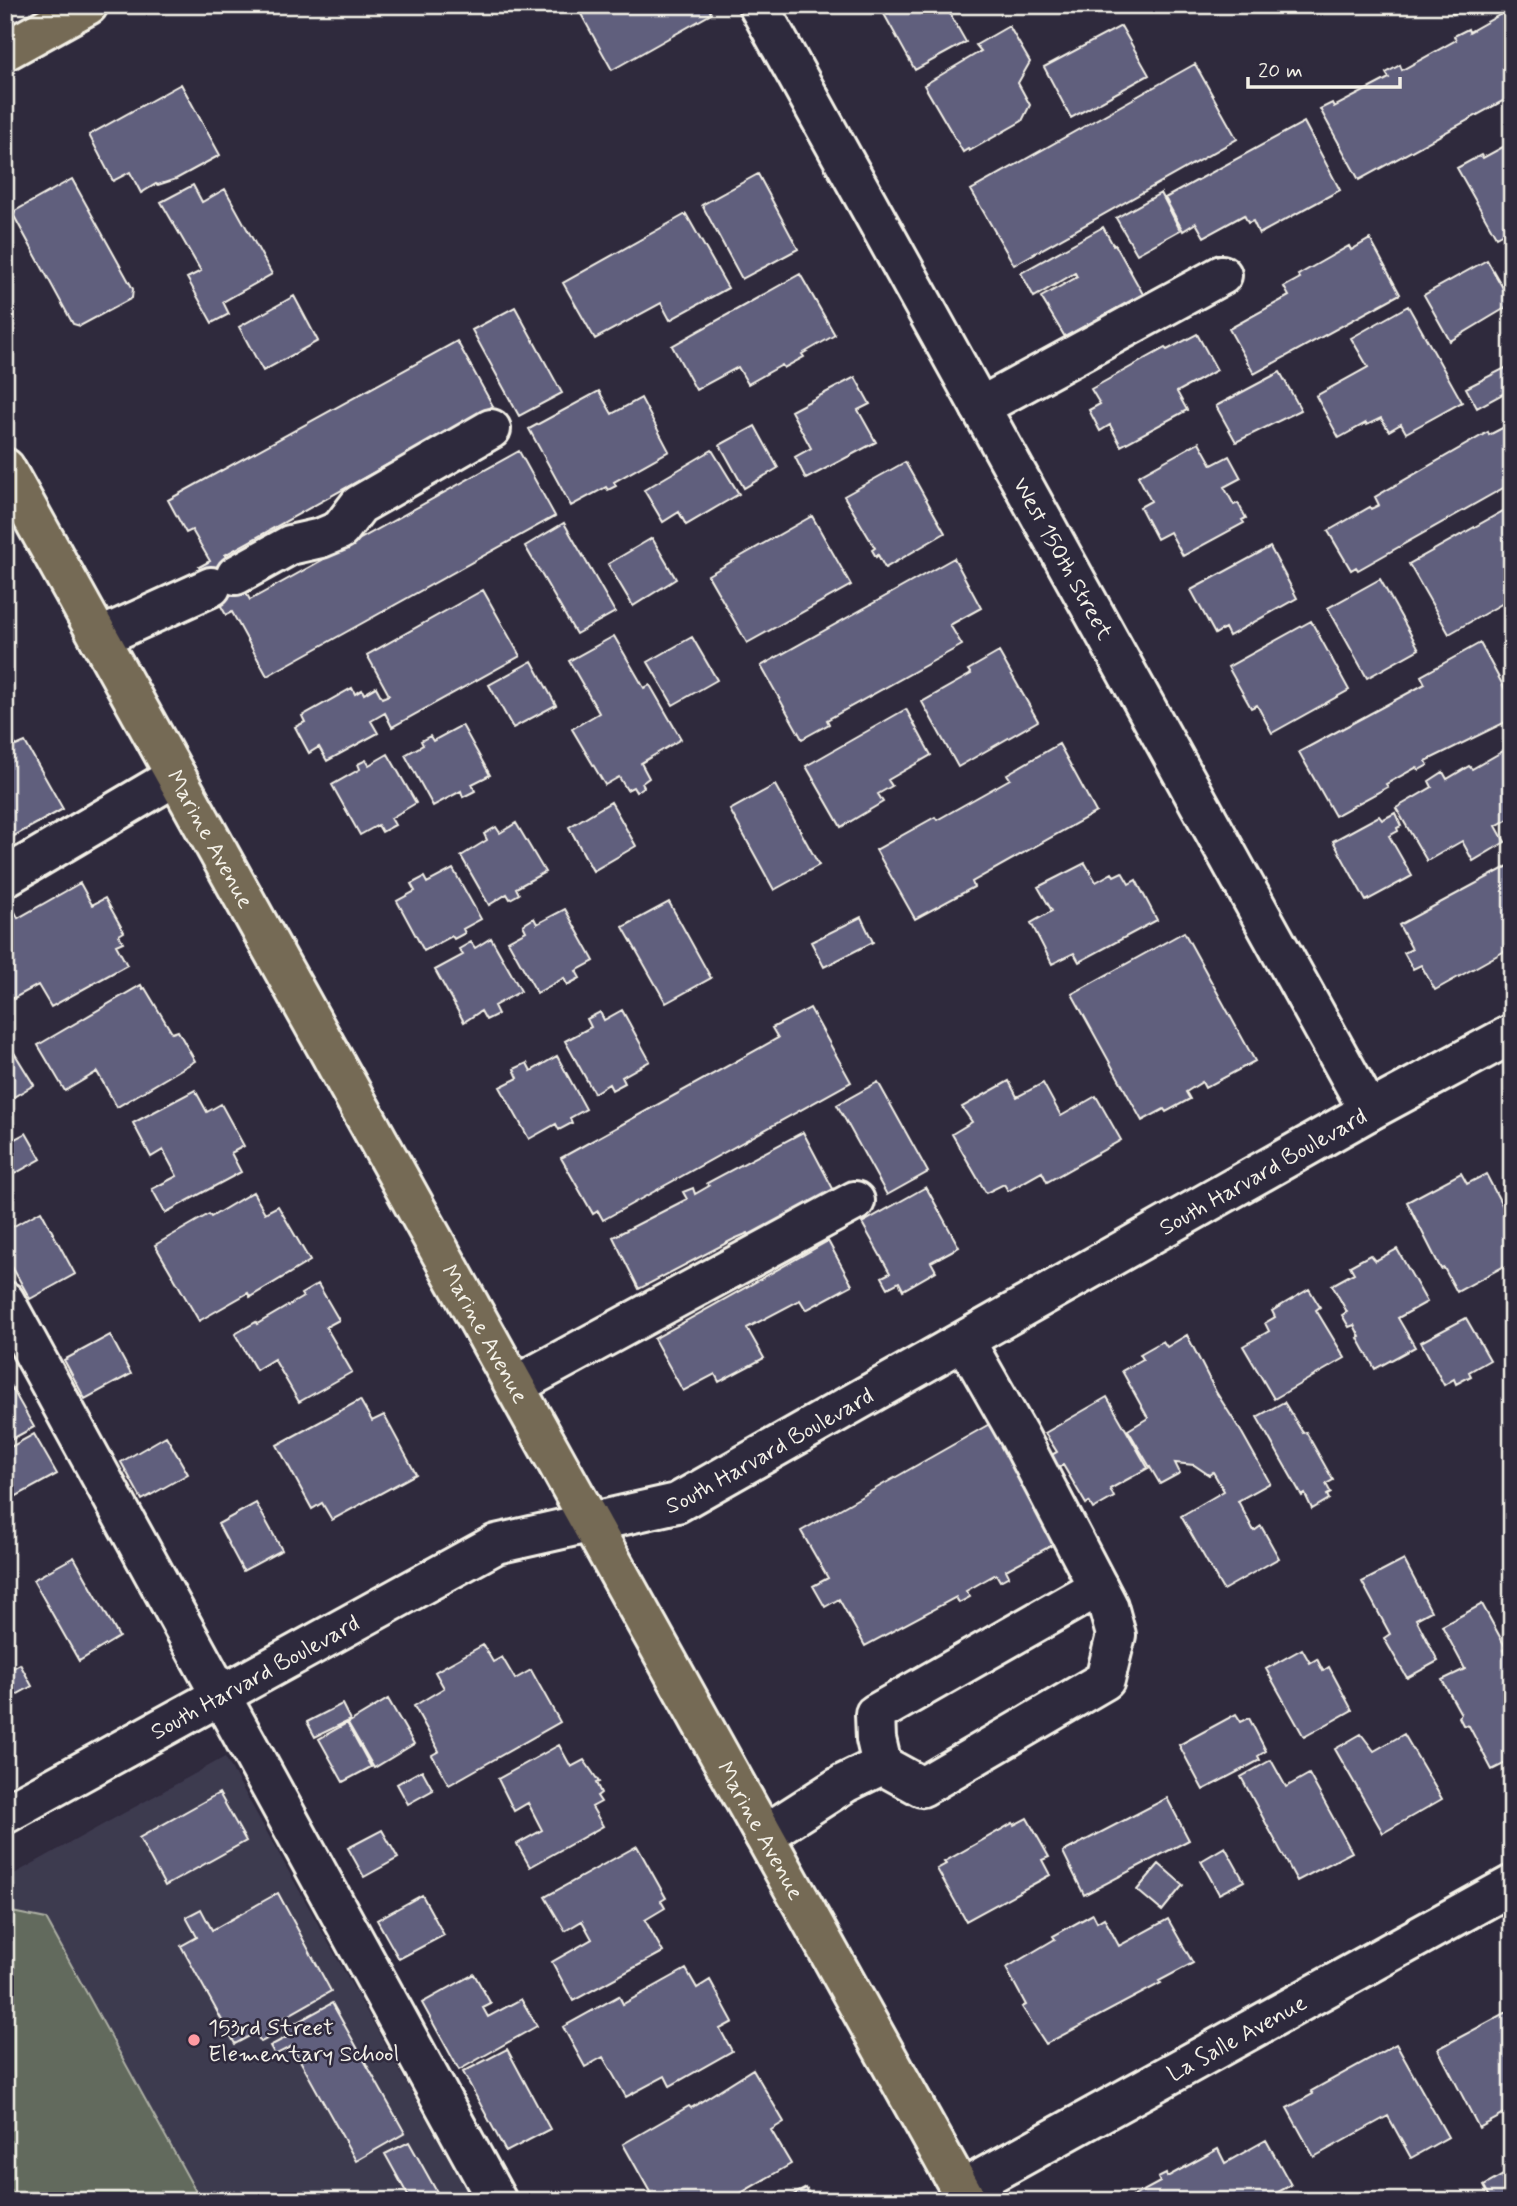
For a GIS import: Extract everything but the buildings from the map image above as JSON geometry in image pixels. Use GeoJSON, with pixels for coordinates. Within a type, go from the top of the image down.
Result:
{"type":"FeatureCollection","features":[{"type":"Feature","properties":{"kind":"main road"},"geometry":{"type":"LineString","coordinates":[[5,51],[89,5]]}},
{"type":"Feature","properties":{"kind":"main road","name":"Marine Avenue"},"geometry":{"type":"LineString","coordinates":[[5,468],[964,2195]]}},
{"type":"Feature","properties":{"kind":"street","name":"West 150th Street"},"geometry":{"type":"LineString","coordinates":[[758,5],[1369,1111]]}},
{"type":"Feature","properties":{"kind":"street"},"geometry":{"type":"LineString","coordinates":[[979,407],[1222,275]]}},
{"type":"Feature","properties":{"kind":"street"},"geometry":{"type":"LineString","coordinates":[[99,638],[223,581],[290,545],[321,538],[340,530],[359,505],[491,429]]}},
{"type":"Feature","properties":{"kind":"street"},"geometry":{"type":"LineString","coordinates":[[5,877],[176,776]]}},
{"type":"Feature","properties":{"kind":"street","name":"South Harvard Boulevard"},"geometry":{"type":"LineString","coordinates":[[5,1814],[496,1544],[677,1503],[1369,1111],[1512,1034]]}},
{"type":"Feature","properties":{"kind":"street"},"geometry":{"type":"LineString","coordinates":[[516,1385],[855,1201]]}},
{"type":"Feature","properties":{"kind":"street"},"geometry":{"type":"LineString","coordinates":[[5,1301],[497,2201]]}},
{"type":"Feature","properties":{"kind":"street"},"geometry":{"type":"LineString","coordinates":[[965,1340],[1019,1436],[1108,1606],[1116,1635],[1105,1680],[922,1787],[882,1765],[876,1738],[875,1714],[1098,1587]]}},
{"type":"Feature","properties":{"kind":"street"},"geometry":{"type":"LineString","coordinates":[[764,1835],[845,1783],[882,1765]]}},
{"type":"Feature","properties":{"kind":"street","name":"La Salle Avenue"},"geometry":{"type":"LineString","coordinates":[[964,2195],[1512,1885]]}},
{"type":"Feature","properties":{"kind":"shaded area","name":"153rd Street Elementary School"},"geometry":{"type":"Polygon","coordinates":[[[225,1757],[472,2201],[5,2201],[5,1879],[225,1757]]]}},
{"type":"Feature","properties":{"kind":"green space"},"geometry":{"type":"Polygon","coordinates":[[[12,1912],[46,1919],[201,2201],[5,2201],[5,1916],[12,1912]]]}},
{"type":"Feature","properties":{"kind":"place","name":"153rd Street Elementary School"},"geometry":{"type":"Point","coordinates":[194,2040]}}]}
